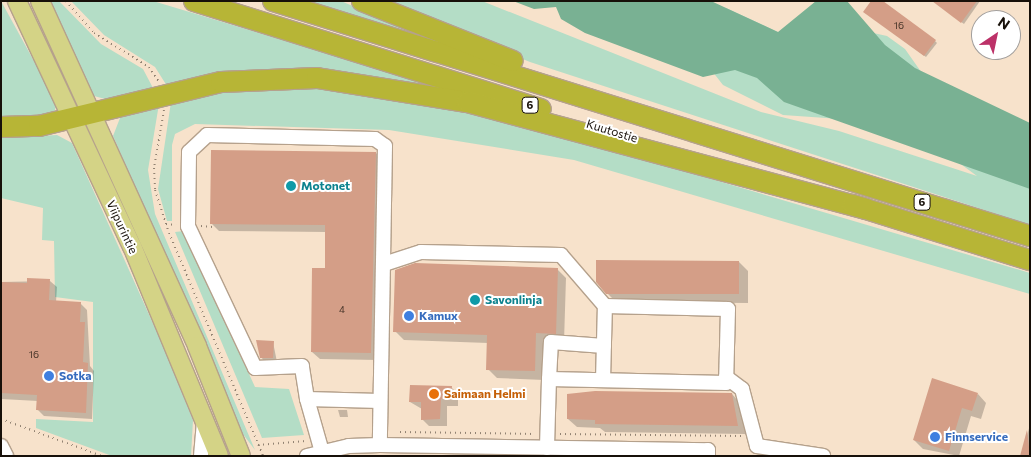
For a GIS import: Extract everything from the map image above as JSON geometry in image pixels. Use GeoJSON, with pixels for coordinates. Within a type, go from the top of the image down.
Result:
{"type":"FeatureCollection","features":[{"type":"Feature","properties":{"kind":"highway","name":"Kuutostie"},"geometry":{"type":"LineString","coordinates":[[194,1],[1030,260]]}},
{"type":"Feature","properties":{"kind":"highway","name":"Kuutostie"},"geometry":{"type":"LineString","coordinates":[[273,1],[785,158],[1030,236]]}},
{"type":"Feature","properties":{"kind":"highway"},"geometry":{"type":"LineString","coordinates":[[362,1],[449,39],[785,158]]}},
{"type":"Feature","properties":{"kind":"highway"},"geometry":{"type":"LineString","coordinates":[[1,127],[39,126],[186,88],[270,78],[385,86],[466,102],[865,209]]}},
{"type":"Feature","properties":{"kind":"main road","name":"Viipurintie"},"geometry":{"type":"LineString","coordinates":[[17,1],[70,118],[132,246],[219,456]]}},
{"type":"Feature","properties":{"kind":"main road","name":"Viipurintie"},"geometry":{"type":"LineString","coordinates":[[40,1],[197,346],[241,456]]}},
{"type":"Feature","properties":{"kind":"street"},"geometry":{"type":"LineString","coordinates":[[322,452],[307,399],[302,366],[255,368],[188,226],[188,152],[207,136],[375,139],[388,153],[380,401],[372,449]]}},
{"type":"Feature","properties":{"kind":"street"},"geometry":{"type":"LineString","coordinates":[[384,264],[421,252],[561,255],[605,306],[603,380]]}},
{"type":"Feature","properties":{"kind":"street"},"geometry":{"type":"LineString","coordinates":[[549,379],[726,383],[728,309],[605,306]]}},
{"type":"Feature","properties":{"kind":"street"},"geometry":{"type":"LineString","coordinates":[[548,448],[551,342],[604,346]]}},
{"type":"Feature","properties":{"kind":"street"},"geometry":{"type":"LineString","coordinates":[[726,377],[742,389],[757,446],[823,456]]}},
{"type":"Feature","properties":{"kind":"street"},"geometry":{"type":"LineString","coordinates":[[307,399],[380,401]]}},
{"type":"Feature","properties":{"kind":"street"},"geometry":{"type":"LineString","coordinates":[[201,456],[204,418]]}},
{"type":"Feature","properties":{"kind":"street"},"geometry":{"type":"LineString","coordinates":[[1,446],[6,456]]}},
{"type":"Feature","properties":{"kind":"street"},"geometry":{"type":"LineString","coordinates":[[307,456],[322,452],[372,449],[548,448],[708,450],[708,456]]}},
{"type":"Feature","properties":{"kind":"path"},"geometry":{"type":"LineString","coordinates":[[66,1],[94,32],[148,67],[160,83]]}},
{"type":"Feature","properties":{"kind":"path"},"geometry":{"type":"LineString","coordinates":[[165,106],[154,168],[156,190],[168,233],[263,456]]}},
{"type":"Feature","properties":{"kind":"path"},"geometry":{"type":"LineString","coordinates":[[1,419],[102,456]]}},
{"type":"Feature","properties":{"kind":"green space"},"geometry":{"type":"Polygon","coordinates":[[[1,1],[57,103],[54,113],[24,120],[1,117],[1,1]]]}},
{"type":"Feature","properties":{"kind":"green space"},"geometry":{"type":"Polygon","coordinates":[[[48,1],[59,1],[101,44],[143,69],[153,88],[109,100],[94,96],[48,1]]]}},
{"type":"Feature","properties":{"kind":"green space"},"geometry":{"type":"Polygon","coordinates":[[[71,1],[153,1],[438,87],[394,80],[167,86],[155,67],[104,35],[71,1]]]}},
{"type":"Feature","properties":{"kind":"green space"},"geometry":{"type":"Polygon","coordinates":[[[308,1],[341,1],[427,38],[308,1]]]}},
{"type":"Feature","properties":{"kind":"green space"},"geometry":{"type":"Polygon","coordinates":[[[381,1],[482,1],[761,112],[839,131],[977,176],[928,140],[869,121],[783,115],[723,85],[694,48],[698,16],[726,8],[780,33],[837,25],[887,36],[905,49],[936,93],[1030,145],[1030,225],[530,62],[381,1]]]}},
{"type":"Feature","properties":{"kind":"green space"},"geometry":{"type":"Polygon","coordinates":[[[513,1],[711,1],[778,32],[816,1],[847,1],[885,45],[915,68],[1030,123],[1030,189],[784,102],[757,78],[735,70],[703,77],[585,33],[561,19],[556,7],[534,9],[513,1]]]}},
{"type":"Feature","properties":{"kind":"green space"},"geometry":{"type":"Polygon","coordinates":[[[298,85],[417,100],[535,127],[1030,273],[1030,294],[574,160],[389,130],[195,124],[175,134],[172,145],[172,221],[167,221],[158,189],[171,102],[243,88],[298,85]]]}},
{"type":"Feature","properties":{"kind":"green space"},"geometry":{"type":"Polygon","coordinates":[[[159,104],[148,170],[155,214],[255,450],[239,429],[113,136],[120,118],[159,104]]]}},
{"type":"Feature","properties":{"kind":"green space"},"geometry":{"type":"Polygon","coordinates":[[[57,135],[72,143],[160,339],[193,420],[191,456],[112,456],[36,428],[36,419],[93,422],[93,302],[55,297],[54,241],[42,240],[43,208],[1,198],[1,138],[57,135]]]}},
{"type":"Feature","properties":{"kind":"green space"},"geometry":{"type":"Polygon","coordinates":[[[184,231],[255,387],[289,389],[304,435],[262,438],[175,232],[184,231]]]}},
{"type":"Feature","properties":{"kind":"building"},"geometry":{"type":"Polygon","coordinates":[[[871,1],[883,1],[936,40],[924,56],[863,12],[871,1]]]}},
{"type":"Feature","properties":{"kind":"building"},"geometry":{"type":"Polygon","coordinates":[[[932,1],[977,1],[961,23],[932,1]]]}},
{"type":"Feature","properties":{"kind":"building"},"geometry":{"type":"Polygon","coordinates":[[[211,150],[376,152],[371,353],[311,352],[312,268],[325,268],[325,225],[210,224],[211,150]]]}},
{"type":"Feature","properties":{"kind":"building"},"geometry":{"type":"Polygon","coordinates":[[[596,260],[739,261],[739,294],[606,294],[596,282],[596,260]]]}},
{"type":"Feature","properties":{"kind":"building","name":"Savonlinja"},"geometry":{"type":"Polygon","coordinates":[[[415,263],[558,268],[556,334],[536,333],[535,371],[486,370],[487,335],[393,332],[395,270],[415,263]]]}},
{"type":"Feature","properties":{"kind":"building"},"geometry":{"type":"Polygon","coordinates":[[[27,278],[50,279],[49,300],[81,302],[80,322],[85,322],[83,362],[88,363],[86,413],[36,410],[37,395],[1,393],[1,282],[27,283],[27,278]]]}},
{"type":"Feature","properties":{"kind":"building"},"geometry":{"type":"Polygon","coordinates":[[[256,340],[274,341],[273,358],[260,358],[256,340]]]}},
{"type":"Feature","properties":{"kind":"building"},"geometry":{"type":"Polygon","coordinates":[[[932,378],[978,393],[972,411],[962,408],[949,451],[913,440],[932,378]]]}},
{"type":"Feature","properties":{"kind":"building"},"geometry":{"type":"Polygon","coordinates":[[[410,385],[452,386],[451,400],[441,399],[440,419],[421,420],[421,402],[409,402],[410,385]]]}},
{"type":"Feature","properties":{"kind":"building"},"geometry":{"type":"Polygon","coordinates":[[[595,391],[732,393],[738,426],[595,424],[595,420],[567,419],[567,394],[595,391]]]}},
{"type":"Feature","properties":{"kind":"building"},"geometry":{"type":"Polygon","coordinates":[[[1027,430],[1030,456],[1020,456],[1027,430]]]}},
{"type":"Feature","properties":{"kind":"place","name":"Motonet"},"geometry":{"type":"Point","coordinates":[291,186]}},
{"type":"Feature","properties":{"kind":"place","name":"Savonlinja"},"geometry":{"type":"Point","coordinates":[475,300]}},
{"type":"Feature","properties":{"kind":"place","name":"Kamux"},"geometry":{"type":"Point","coordinates":[409,316]}},
{"type":"Feature","properties":{"kind":"place","name":"Sotka"},"geometry":{"type":"Point","coordinates":[49,376]}},
{"type":"Feature","properties":{"kind":"place","name":"Saimaan Helmi"},"geometry":{"type":"Point","coordinates":[434,394]}},
{"type":"Feature","properties":{"kind":"place","name":"Finnservice"},"geometry":{"type":"Point","coordinates":[935,437]}}]}
